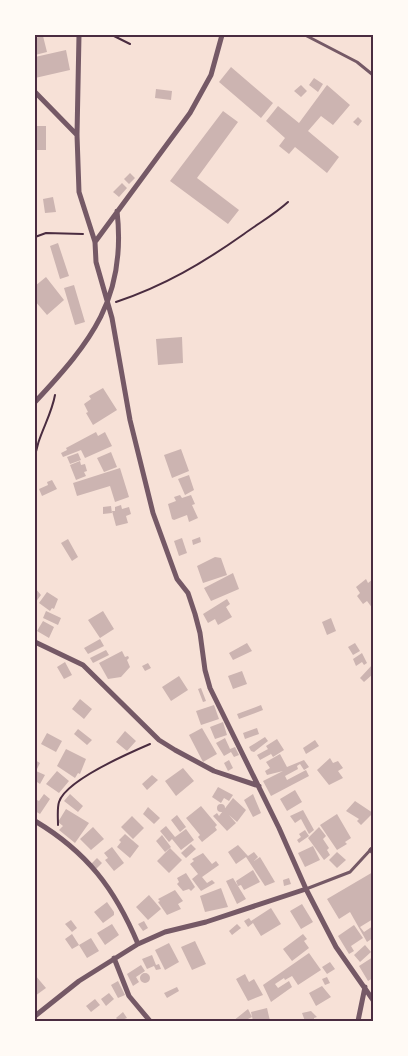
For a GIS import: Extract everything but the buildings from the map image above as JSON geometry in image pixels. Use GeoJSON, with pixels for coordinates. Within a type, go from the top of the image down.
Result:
{"type":"FeatureCollection","features":[{"type":"Feature","properties":{"kind":"street"},"geometry":{"type":"LineString","coordinates":[[79,35],[77,135],[79,192],[95,242],[96,262],[108,302],[130,420],[153,513],[177,579],[188,593],[195,614],[210,688],[259,786],[306,889],[336,947],[373,1000]]}},
{"type":"Feature","properties":{"kind":"street"},"geometry":{"type":"LineString","coordinates":[[95,242],[190,113],[211,75],[222,35]]}},
{"type":"Feature","properties":{"kind":"street"},"geometry":{"type":"LineString","coordinates":[[35,92],[77,135]]}},
{"type":"Feature","properties":{"kind":"street"},"geometry":{"type":"LineString","coordinates":[[35,402],[92,334],[108,302],[117,275],[119,258],[117,211]]}},
{"type":"Feature","properties":{"kind":"street"},"geometry":{"type":"LineString","coordinates":[[35,642],[89,670],[159,740],[192,761],[214,771],[259,786]]}},
{"type":"Feature","properties":{"kind":"street"},"geometry":{"type":"LineString","coordinates":[[35,822],[57,834],[110,886],[126,915],[138,944]]}},
{"type":"Feature","properties":{"kind":"street"},"geometry":{"type":"LineString","coordinates":[[35,1016],[79,981],[138,944],[165,932],[306,889]]}},
{"type":"Feature","properties":{"kind":"street"},"geometry":{"type":"LineString","coordinates":[[114,958],[129,996],[150,1021]]}},
{"type":"Feature","properties":{"kind":"street"},"geometry":{"type":"LineString","coordinates":[[358,1021],[365,987]]}},
{"type":"Feature","properties":{"kind":"lane"},"geometry":{"type":"LineString","coordinates":[[305,35],[357,62],[373,75]]}},
{"type":"Feature","properties":{"kind":"lane"},"geometry":{"type":"LineString","coordinates":[[306,889],[350,872],[372,849]]}},
{"type":"Feature","properties":{"kind":"path"},"geometry":{"type":"LineString","coordinates":[[112,35],[130,44]]}},
{"type":"Feature","properties":{"kind":"path"},"geometry":{"type":"LineString","coordinates":[[108,302],[154,290],[231,243],[288,202]]}},
{"type":"Feature","properties":{"kind":"path"},"geometry":{"type":"LineString","coordinates":[[35,237],[46,232],[93,234]]}},
{"type":"Feature","properties":{"kind":"path"},"geometry":{"type":"LineString","coordinates":[[35,460],[37,444],[46,426],[54,402],[57,377]]}},
{"type":"Feature","properties":{"kind":"path"},"geometry":{"type":"LineString","coordinates":[[35,469],[36,476]]}},
{"type":"Feature","properties":{"kind":"path"},"geometry":{"type":"LineString","coordinates":[[57,834],[59,802],[64,794],[108,762],[159,740]]}}]}
